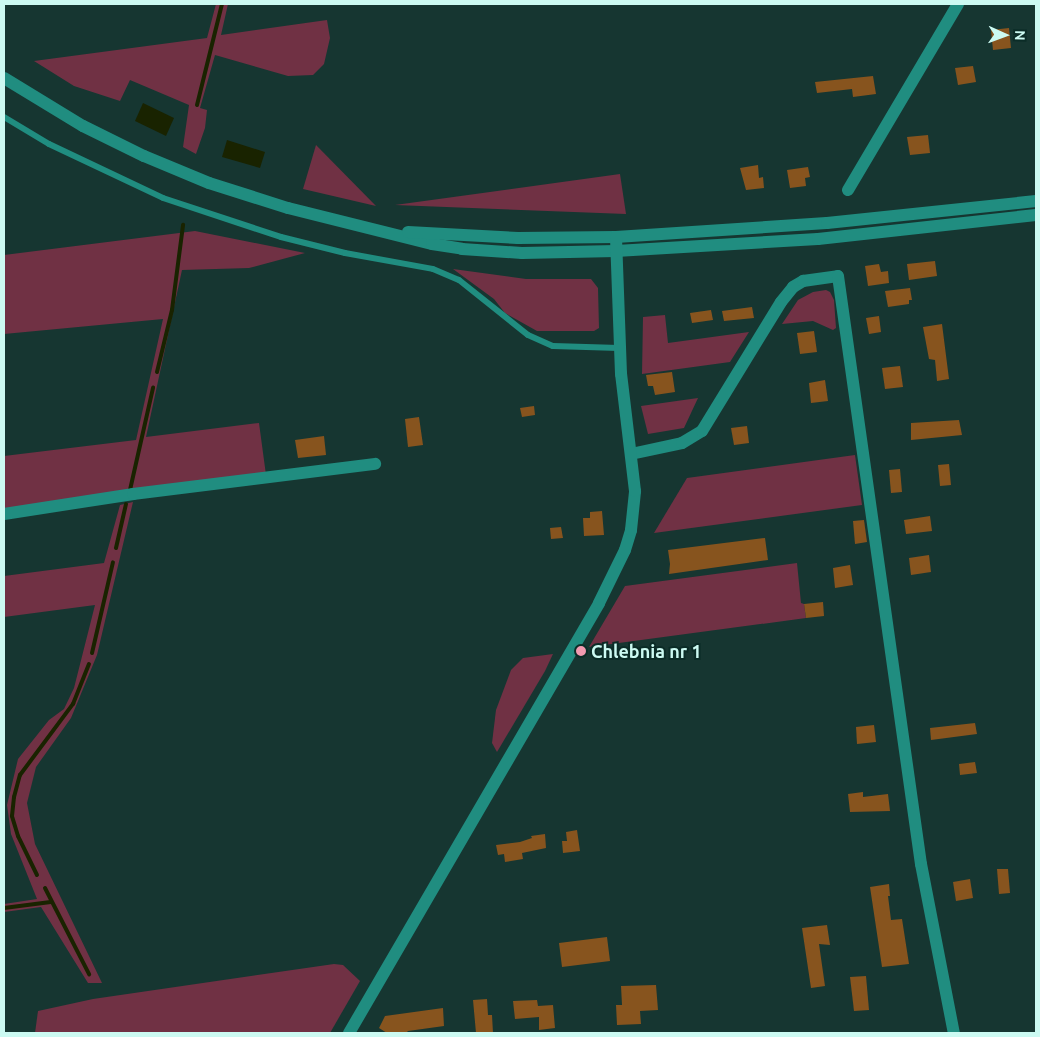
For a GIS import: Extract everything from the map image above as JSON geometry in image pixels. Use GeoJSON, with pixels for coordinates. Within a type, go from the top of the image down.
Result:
{"type":"FeatureCollection","features":[{"type":"Feature","properties":{"kind":"street"},"geometry":{"type":"LineString","coordinates":[[848,190],[958,4]]}},
{"type":"Feature","properties":{"kind":"street"},"geometry":{"type":"LineString","coordinates":[[4,78],[83,126],[174,169],[268,203],[432,244],[482,251],[546,253],[616,251],[818,239],[1036,215]]}},
{"type":"Feature","properties":{"kind":"street"},"geometry":{"type":"LineString","coordinates":[[378,229],[518,238],[616,237],[827,224],[1036,201]]}},
{"type":"Feature","properties":{"kind":"street"},"geometry":{"type":"LineString","coordinates":[[349,1033],[617,570],[625,550],[635,491],[619,348],[616,237]]}},
{"type":"Feature","properties":{"kind":"street"},"geometry":{"type":"LineString","coordinates":[[631,454],[677,445],[692,439],[702,431],[781,302],[793,287],[803,281],[838,276],[921,864],[954,1033]]}},
{"type":"Feature","properties":{"kind":"street"},"geometry":{"type":"LineString","coordinates":[[4,514],[133,494],[375,464]]}},
{"type":"Feature","properties":{"kind":"lane"},"geometry":{"type":"LineString","coordinates":[[4,117],[49,144],[162,198],[281,237],[345,253],[433,269],[459,280],[528,335],[553,346],[619,348]]}},
{"type":"Feature","properties":{"kind":"shaded area"},"geometry":{"type":"Polygon","coordinates":[[[216,4],[228,4],[221,35],[327,20],[330,38],[324,64],[313,75],[288,76],[215,55],[200,108],[207,110],[205,128],[196,154],[183,147],[189,105],[130,80],[120,101],[74,86],[34,61],[207,38],[216,4]]]}},
{"type":"Feature","properties":{"kind":"shaded area"},"geometry":{"type":"Polygon","coordinates":[[[143,103],[174,118],[166,136],[135,121],[143,103]]]}},
{"type":"Feature","properties":{"kind":"shaded area"},"geometry":{"type":"Polygon","coordinates":[[[227,140],[265,152],[260,168],[222,157],[227,140]]]}},
{"type":"Feature","properties":{"kind":"shaded area"},"geometry":{"type":"Polygon","coordinates":[[[316,145],[376,206],[303,189],[316,145]]]}},
{"type":"Feature","properties":{"kind":"shaded area"},"geometry":{"type":"Polygon","coordinates":[[[620,174],[626,214],[395,205],[620,174]]]}},
{"type":"Feature","properties":{"kind":"shaded area"},"geometry":{"type":"Polygon","coordinates":[[[195,231],[305,253],[249,268],[182,270],[146,437],[259,423],[266,475],[4,510],[4,456],[136,440],[163,319],[4,334],[4,255],[195,231]]]}},
{"type":"Feature","properties":{"kind":"shaded area"},"geometry":{"type":"Polygon","coordinates":[[[453,269],[526,279],[591,279],[598,288],[599,328],[594,331],[537,331],[505,313],[494,299],[453,269]]]}},
{"type":"Feature","properties":{"kind":"shaded area"},"geometry":{"type":"Polygon","coordinates":[[[826,290],[830,292],[834,300],[836,328],[833,330],[813,321],[782,324],[798,300],[813,292],[826,290]]]}},
{"type":"Feature","properties":{"kind":"shaded area"},"geometry":{"type":"Polygon","coordinates":[[[665,315],[668,343],[749,332],[730,362],[642,374],[643,317],[665,315]]]}},
{"type":"Feature","properties":{"kind":"shaded area"},"geometry":{"type":"Polygon","coordinates":[[[698,398],[684,428],[648,434],[641,406],[698,398]]]}},
{"type":"Feature","properties":{"kind":"shaded area"},"geometry":{"type":"Polygon","coordinates":[[[855,455],[862,505],[654,533],[687,478],[855,455]]]}},
{"type":"Feature","properties":{"kind":"shaded area"},"geometry":{"type":"Polygon","coordinates":[[[133,502],[97,655],[71,718],[36,767],[27,803],[35,844],[102,983],[88,983],[41,907],[4,912],[4,904],[37,899],[11,834],[7,805],[18,759],[49,720],[64,709],[74,688],[95,605],[4,617],[4,576],[104,563],[120,505],[133,502]]]}},
{"type":"Feature","properties":{"kind":"shaded area"},"geometry":{"type":"Polygon","coordinates":[[[797,563],[801,603],[804,604],[806,618],[589,647],[625,586],[797,563]]]}},
{"type":"Feature","properties":{"kind":"shaded area"},"geometry":{"type":"Polygon","coordinates":[[[553,654],[497,752],[492,743],[496,710],[511,670],[523,658],[553,654]]]}},
{"type":"Feature","properties":{"kind":"shaded area"},"geometry":{"type":"Polygon","coordinates":[[[334,964],[343,965],[360,981],[330,1033],[35,1033],[38,1011],[93,999],[334,964]]]}},
{"type":"Feature","properties":{"kind":"building"},"geometry":{"type":"Polygon","coordinates":[[[1009,28],[1011,48],[993,50],[991,30],[1009,28]]]}},
{"type":"Feature","properties":{"kind":"building"},"geometry":{"type":"Polygon","coordinates":[[[973,66],[976,82],[958,85],[955,68],[973,66]]]}},
{"type":"Feature","properties":{"kind":"building"},"geometry":{"type":"Polygon","coordinates":[[[873,76],[876,94],[853,97],[852,89],[817,93],[815,82],[873,76]]]}},
{"type":"Feature","properties":{"kind":"building"},"geometry":{"type":"Polygon","coordinates":[[[928,135],[930,153],[910,155],[907,137],[928,135]]]}},
{"type":"Feature","properties":{"kind":"building"},"geometry":{"type":"Polygon","coordinates":[[[758,165],[759,178],[763,177],[764,188],[746,190],[740,168],[758,165]]]}},
{"type":"Feature","properties":{"kind":"building"},"geometry":{"type":"Polygon","coordinates":[[[808,167],[810,177],[805,178],[806,186],[790,188],[787,170],[808,167]]]}},
{"type":"Feature","properties":{"kind":"building"},"geometry":{"type":"Polygon","coordinates":[[[935,261],[937,276],[909,280],[907,264],[935,261]]]}},
{"type":"Feature","properties":{"kind":"building"},"geometry":{"type":"Polygon","coordinates":[[[879,264],[881,272],[888,271],[889,283],[868,286],[865,266],[879,264]]]}},
{"type":"Feature","properties":{"kind":"building"},"geometry":{"type":"Polygon","coordinates":[[[910,288],[912,300],[909,300],[909,304],[888,307],[885,291],[910,288]]]}},
{"type":"Feature","properties":{"kind":"building"},"geometry":{"type":"Polygon","coordinates":[[[752,307],[754,318],[724,321],[722,311],[752,307]]]}},
{"type":"Feature","properties":{"kind":"building"},"geometry":{"type":"Polygon","coordinates":[[[711,310],[713,320],[692,323],[690,313],[711,310]]]}},
{"type":"Feature","properties":{"kind":"building"},"geometry":{"type":"Polygon","coordinates":[[[879,316],[881,332],[869,334],[866,318],[879,316]]]}},
{"type":"Feature","properties":{"kind":"building"},"geometry":{"type":"Polygon","coordinates":[[[942,324],[949,379],[937,381],[935,360],[929,359],[923,327],[942,324]]]}},
{"type":"Feature","properties":{"kind":"building"},"geometry":{"type":"Polygon","coordinates":[[[814,331],[817,352],[800,354],[797,333],[814,331]]]}},
{"type":"Feature","properties":{"kind":"building"},"geometry":{"type":"Polygon","coordinates":[[[900,366],[903,387],[885,389],[882,368],[900,366]]]}},
{"type":"Feature","properties":{"kind":"building"},"geometry":{"type":"Polygon","coordinates":[[[672,372],[675,392],[655,395],[653,386],[648,386],[646,375],[672,372]]]}},
{"type":"Feature","properties":{"kind":"building"},"geometry":{"type":"Polygon","coordinates":[[[825,380],[828,401],[811,403],[809,383],[825,380]]]}},
{"type":"Feature","properties":{"kind":"building"},"geometry":{"type":"Polygon","coordinates":[[[534,406],[535,415],[522,417],[520,408],[534,406]]]}},
{"type":"Feature","properties":{"kind":"building"},"geometry":{"type":"Polygon","coordinates":[[[419,417],[423,445],[408,447],[405,419],[419,417]]]}},
{"type":"Feature","properties":{"kind":"building"},"geometry":{"type":"Polygon","coordinates":[[[959,420],[962,435],[911,440],[911,423],[959,420]]]}},
{"type":"Feature","properties":{"kind":"building"},"geometry":{"type":"Polygon","coordinates":[[[747,426],[749,443],[734,445],[731,428],[747,426]]]}},
{"type":"Feature","properties":{"kind":"building"},"geometry":{"type":"Polygon","coordinates":[[[324,436],[326,455],[298,458],[295,440],[324,436]]]}},
{"type":"Feature","properties":{"kind":"building"},"geometry":{"type":"Polygon","coordinates":[[[949,464],[951,485],[940,486],[938,465],[949,464]]]}},
{"type":"Feature","properties":{"kind":"building"},"geometry":{"type":"Polygon","coordinates":[[[900,469],[902,492],[891,493],[889,470],[900,469]]]}},
{"type":"Feature","properties":{"kind":"building"},"geometry":{"type":"Polygon","coordinates":[[[602,511],[604,535],[584,536],[583,518],[590,518],[590,512],[602,511]]]}},
{"type":"Feature","properties":{"kind":"building"},"geometry":{"type":"Polygon","coordinates":[[[930,516],[932,531],[906,534],[904,520],[930,516]]]}},
{"type":"Feature","properties":{"kind":"building"},"geometry":{"type":"Polygon","coordinates":[[[864,520],[867,542],[855,544],[853,521],[864,520]]]}},
{"type":"Feature","properties":{"kind":"building"},"geometry":{"type":"Polygon","coordinates":[[[561,527],[563,538],[551,539],[550,528],[561,527]]]}},
{"type":"Feature","properties":{"kind":"building"},"geometry":{"type":"Polygon","coordinates":[[[765,538],[768,560],[669,574],[668,550],[765,538]]]}},
{"type":"Feature","properties":{"kind":"building"},"geometry":{"type":"Polygon","coordinates":[[[929,555],[931,572],[911,575],[909,558],[929,555]]]}},
{"type":"Feature","properties":{"kind":"building"},"geometry":{"type":"Polygon","coordinates":[[[850,565],[853,585],[835,588],[833,568],[850,565]]]}},
{"type":"Feature","properties":{"kind":"building"},"geometry":{"type":"Polygon","coordinates":[[[823,602],[824,616],[806,618],[804,604],[823,602]]]}},
{"type":"Feature","properties":{"kind":"building"},"geometry":{"type":"Polygon","coordinates":[[[975,723],[977,734],[931,740],[930,728],[975,723]]]}},
{"type":"Feature","properties":{"kind":"building"},"geometry":{"type":"Polygon","coordinates":[[[874,725],[876,742],[857,744],[856,727],[874,725]]]}},
{"type":"Feature","properties":{"kind":"building"},"geometry":{"type":"Polygon","coordinates":[[[975,762],[977,773],[960,775],[959,764],[975,762]]]}},
{"type":"Feature","properties":{"kind":"building"},"geometry":{"type":"Polygon","coordinates":[[[863,792],[863,797],[888,794],[890,811],[850,812],[848,794],[863,792]]]}},
{"type":"Feature","properties":{"kind":"building"},"geometry":{"type":"Polygon","coordinates":[[[577,830],[580,851],[563,853],[562,841],[567,841],[566,832],[577,830]]]}},
{"type":"Feature","properties":{"kind":"building"},"geometry":{"type":"Polygon","coordinates":[[[545,834],[546,848],[522,853],[523,859],[505,862],[504,854],[498,855],[496,845],[520,842],[532,838],[531,836],[545,834]]]}},
{"type":"Feature","properties":{"kind":"building"},"geometry":{"type":"Polygon","coordinates":[[[997,869],[1008,869],[1010,893],[999,894],[997,869]]]}},
{"type":"Feature","properties":{"kind":"building"},"geometry":{"type":"Polygon","coordinates":[[[970,879],[973,898],[956,901],[953,882],[970,879]]]}},
{"type":"Feature","properties":{"kind":"building"},"geometry":{"type":"Polygon","coordinates":[[[889,884],[890,896],[888,896],[891,920],[902,919],[909,964],[882,967],[870,887],[889,884]]]}},
{"type":"Feature","properties":{"kind":"building"},"geometry":{"type":"Polygon","coordinates":[[[827,925],[830,945],[819,944],[825,986],[811,988],[802,928],[827,925]]]}},
{"type":"Feature","properties":{"kind":"building"},"geometry":{"type":"Polygon","coordinates":[[[607,937],[610,961],[562,967],[559,943],[607,937]]]}},
{"type":"Feature","properties":{"kind":"building"},"geometry":{"type":"Polygon","coordinates":[[[866,976],[869,1010],[854,1011],[850,977],[866,976]]]}},
{"type":"Feature","properties":{"kind":"building"},"geometry":{"type":"Polygon","coordinates":[[[656,985],[658,1010],[640,1011],[641,1024],[617,1025],[616,1005],[622,1005],[621,986],[656,985]]]}},
{"type":"Feature","properties":{"kind":"building"},"geometry":{"type":"Polygon","coordinates":[[[487,999],[488,1015],[492,1015],[493,1033],[476,1033],[473,1000],[487,999]]]}},
{"type":"Feature","properties":{"kind":"building"},"geometry":{"type":"Polygon","coordinates":[[[537,1000],[538,1006],[553,1005],[555,1028],[539,1030],[539,1017],[515,1019],[513,1001],[537,1000]]]}},
{"type":"Feature","properties":{"kind":"building"},"geometry":{"type":"Polygon","coordinates":[[[443,1008],[444,1026],[408,1031],[406,1033],[387,1033],[379,1028],[385,1016],[443,1008]]]}},
{"type":"Feature","properties":{"kind":"waterway"},"geometry":{"type":"LineString","coordinates":[[197,105],[222,4]]}},
{"type":"Feature","properties":{"kind":"waterway"},"geometry":{"type":"LineString","coordinates":[[157,372],[172,310],[183,225]]}},
{"type":"Feature","properties":{"kind":"waterway"},"geometry":{"type":"LineString","coordinates":[[130,490],[153,388]]}},
{"type":"Feature","properties":{"kind":"waterway"},"geometry":{"type":"LineString","coordinates":[[116,548],[126,504]]}},
{"type":"Feature","properties":{"kind":"waterway"},"geometry":{"type":"LineString","coordinates":[[92,653],[113,562]]}},
{"type":"Feature","properties":{"kind":"waterway"},"geometry":{"type":"LineString","coordinates":[[37,875],[18,836],[12,816],[14,797],[20,775],[73,704],[89,664]]}},
{"type":"Feature","properties":{"kind":"waterway"},"geometry":{"type":"LineString","coordinates":[[45,888],[89,974]]}},
{"type":"Feature","properties":{"kind":"waterway"},"geometry":{"type":"LineString","coordinates":[[4,908],[51,902]]}},
{"type":"Feature","properties":{"kind":"place","name":"Chlebnia nr 1"},"geometry":{"type":"Point","coordinates":[581,651]}}]}
